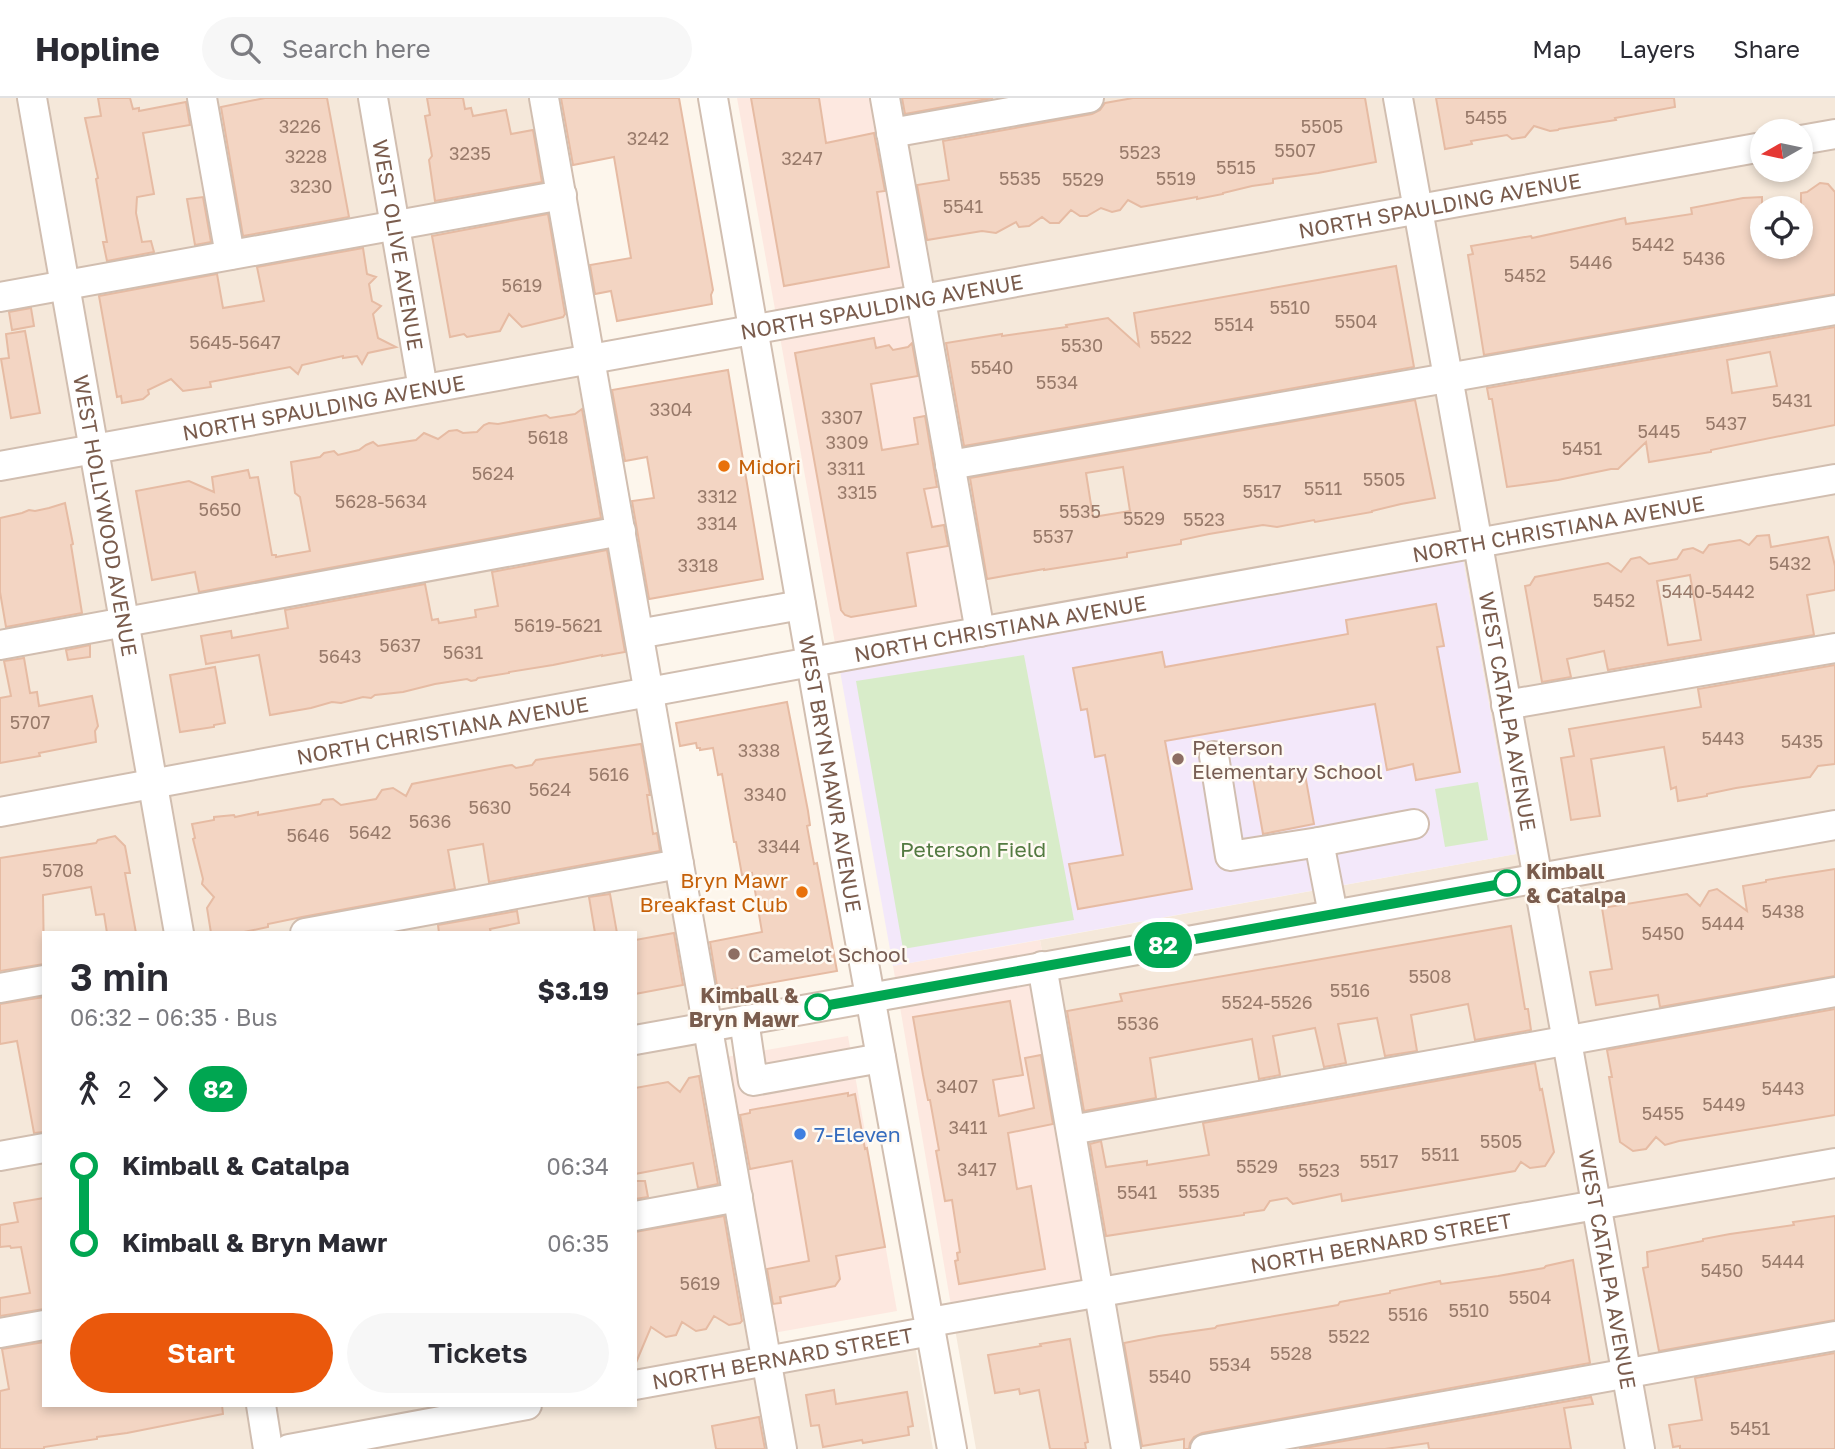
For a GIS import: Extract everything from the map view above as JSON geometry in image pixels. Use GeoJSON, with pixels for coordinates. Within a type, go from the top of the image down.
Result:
{"type":"FeatureCollection","features":[{"type":"Feature","properties":{"kind":"street","name":"WEST HOLLYWOOD AVENUE"},"geometry":{"type":"LineString","coordinates":[[32,98],[179,931]]}},
{"type":"Feature","properties":{"kind":"street"},"geometry":{"type":"LineString","coordinates":[[202,98],[230,255]]}},
{"type":"Feature","properties":{"kind":"street","name":"WEST OLIVE AVENUE"},"geometry":{"type":"LineString","coordinates":[[373,98],[423,389]]}},
{"type":"Feature","properties":{"kind":"street"},"geometry":{"type":"LineString","coordinates":[[544,98],[782,1449]]}},
{"type":"Feature","properties":{"kind":"street","name":"WEST BRYN MAWR AVENUE"},"geometry":{"type":"LineString","coordinates":[[713,98],[870,997],[953,1449]]}},
{"type":"Feature","properties":{"kind":"street"},"geometry":{"type":"LineString","coordinates":[[885,98],[980,632]]}},
{"type":"Feature","properties":{"kind":"street"},"geometry":{"type":"LineString","coordinates":[[891,134],[1089,98]]}},
{"type":"Feature","properties":{"kind":"street","name":"WEST CATALPA AVENUE"},"geometry":{"type":"LineString","coordinates":[[1398,98],[1640,1449]]}},
{"type":"Feature","properties":{"kind":"street"},"geometry":{"type":"LineString","coordinates":[[1813,138],[1835,134]]}},
{"type":"Feature","properties":{"kind":"street","name":"NORTH SPAULDING AVENUE"},"geometry":{"type":"LineString","coordinates":[[0,466],[1750,149]]}},
{"type":"Feature","properties":{"kind":"street"},"geometry":{"type":"LineString","coordinates":[[0,297],[562,195]]}},
{"type":"Feature","properties":{"kind":"street"},"geometry":{"type":"LineString","coordinates":[[950,465],[1835,310]]}},
{"type":"Feature","properties":{"kind":"street","name":"NORTH CHRISTIANA AVENUE"},"geometry":{"type":"LineString","coordinates":[[0,812],[811,662],[1835,479]]}},
{"type":"Feature","properties":{"kind":"street"},"geometry":{"type":"LineString","coordinates":[[0,645],[621,531]]}},
{"type":"Feature","properties":{"kind":"street"},"geometry":{"type":"LineString","coordinates":[[649,632],[801,605]]}},
{"type":"Feature","properties":{"kind":"street"},"geometry":{"type":"LineString","coordinates":[[1507,705],[1835,648]]}},
{"type":"Feature","properties":{"kind":"street"},"geometry":{"type":"LineString","coordinates":[[1214,757],[1230,856],[1414,824]]}},
{"type":"Feature","properties":{"kind":"street"},"geometry":{"type":"LineString","coordinates":[[637,1040],[1835,825]]}},
{"type":"Feature","properties":{"kind":"street"},"geometry":{"type":"LineString","coordinates":[[1320,842],[1333,914]]}},
{"type":"Feature","properties":{"kind":"street"},"geometry":{"type":"LineString","coordinates":[[315,931],[679,864]]}},
{"type":"Feature","properties":{"kind":"street"},"geometry":{"type":"LineString","coordinates":[[1042,966],[1126,1449]]}},
{"type":"Feature","properties":{"kind":"street"},"geometry":{"type":"LineString","coordinates":[[0,988],[42,980]]}},
{"type":"Feature","properties":{"kind":"street"},"geometry":{"type":"LineString","coordinates":[[1071,1130],[1835,992]]}},
{"type":"Feature","properties":{"kind":"street"},"geometry":{"type":"LineString","coordinates":[[744,1020],[753,1081],[881,1058]]}},
{"type":"Feature","properties":{"kind":"street"},"geometry":{"type":"LineString","coordinates":[[0,1156],[42,1148]]}},
{"type":"Feature","properties":{"kind":"street","name":"NORTH BERNARD STREET"},"geometry":{"type":"LineString","coordinates":[[637,1385],[767,1361],[1098,1292],[1835,1163]]}},
{"type":"Feature","properties":{"kind":"street"},"geometry":{"type":"LineString","coordinates":[[637,1216],[738,1197]]}},
{"type":"Feature","properties":{"kind":"street"},"geometry":{"type":"LineString","coordinates":[[0,1333],[42,1325]]}},
{"type":"Feature","properties":{"kind":"street"},"geometry":{"type":"LineString","coordinates":[[1205,1449],[1835,1336]]}},
{"type":"Feature","properties":{"kind":"street"},"geometry":{"type":"LineString","coordinates":[[261,1407],[268,1449]]}},
{"type":"Feature","properties":{"kind":"street"},"geometry":{"type":"LineString","coordinates":[[289,1449],[516,1407]]}},
{"type":"Feature","properties":{"kind":"shaded area"},"geometry":{"type":"Polygon","coordinates":[[[0,98],[538,98],[762,1366],[914,1339],[933,1449],[0,1449],[0,98]]]}},
{"type":"Feature","properties":{"kind":"shaded area"},"geometry":{"type":"Polygon","coordinates":[[[737,98],[888,98],[986,645],[840,671],[737,98]]]}},
{"type":"Feature","properties":{"kind":"shaded area"},"geometry":{"type":"Polygon","coordinates":[[[888,98],[1835,98],[1835,1449],[976,1449],[955,1329],[1105,1301],[1040,940],[1516,854],[1463,559],[986,645],[888,98]]]}},
{"type":"Feature","properties":{"kind":"shaded area","name":"Peterson Elementary School"},"geometry":{"type":"Polygon","coordinates":[[[1463,559],[1516,854],[893,966],[840,671],[1463,559]]]}},
{"type":"Feature","properties":{"kind":"shaded area"},"geometry":{"type":"Polygon","coordinates":[[[1040,940],[1105,1301],[955,1329],[893,966],[1040,940]]]}},
{"type":"Feature","properties":{"kind":"shaded area"},"geometry":{"type":"Polygon","coordinates":[[[848,1036],[897,1311],[762,1335],[714,1059],[848,1036]]]}},
{"type":"Feature","properties":{"kind":"green space","name":"Peterson Field"},"geometry":{"type":"Polygon","coordinates":[[[1024,655],[1074,920],[903,949],[856,681],[1024,655]]]}},
{"type":"Feature","properties":{"kind":"green space"},"geometry":{"type":"Polygon","coordinates":[[[1478,782],[1488,840],[1445,847],[1435,789],[1478,782]]]}},
{"type":"Feature","properties":{"kind":"building"},"geometry":{"type":"Polygon","coordinates":[[[98,98],[130,98],[133,109],[139,108],[139,111],[186,102],[190,125],[143,133],[154,194],[137,197],[136,213],[142,242],[151,241],[154,252],[107,261],[98,178],[85,118],[101,116],[98,98]]]}},
{"type":"Feature","properties":{"kind":"building"},"geometry":{"type":"Polygon","coordinates":[[[265,98],[327,98],[349,217],[243,236],[221,107],[265,98]]]}},
{"type":"Feature","properties":{"kind":"building"},"geometry":{"type":"Polygon","coordinates":[[[427,98],[463,98],[465,109],[471,108],[473,116],[506,110],[511,134],[533,130],[542,182],[435,201],[429,160],[432,156],[425,116],[430,115],[427,98]]]}},
{"type":"Feature","properties":{"kind":"building"},"geometry":{"type":"Polygon","coordinates":[[[561,98],[679,98],[713,290],[712,304],[617,321],[611,291],[595,294],[590,265],[631,258],[614,157],[573,165],[561,98]]]}},
{"type":"Feature","properties":{"kind":"building"},"geometry":{"type":"Polygon","coordinates":[[[751,98],[819,98],[826,143],[874,133],[885,191],[877,192],[889,267],[784,286],[751,98]]]}},
{"type":"Feature","properties":{"kind":"building"},"geometry":{"type":"Polygon","coordinates":[[[902,98],[993,98],[905,114],[902,98]]]}},
{"type":"Feature","properties":{"kind":"building"},"geometry":{"type":"Polygon","coordinates":[[[1133,98],[1365,98],[1376,162],[1273,179],[1273,183],[1197,199],[1141,207],[1128,200],[1120,210],[1112,212],[1101,208],[1087,216],[1080,216],[1071,210],[1059,223],[1050,223],[1042,217],[1029,226],[1019,227],[1016,222],[996,233],[982,231],[927,240],[917,185],[949,180],[943,141],[1092,114],[1100,110],[1105,103],[1133,98]]]}},
{"type":"Feature","properties":{"kind":"building"},"geometry":{"type":"Polygon","coordinates":[[[1436,98],[1674,98],[1675,107],[1558,130],[1550,131],[1534,126],[1525,137],[1512,139],[1507,135],[1445,149],[1436,98]]]}},
{"type":"Feature","properties":{"kind":"building"},"geometry":{"type":"Polygon","coordinates":[[[1820,183],[1828,184],[1835,192],[1835,294],[1484,355],[1468,255],[1473,254],[1471,246],[1531,236],[1532,238],[1625,218],[1626,224],[1692,214],[1691,208],[1750,198],[1750,259],[1813,259],[1813,196],[1801,196],[1801,193],[1820,183]]]}},
{"type":"Feature","properties":{"kind":"building"},"geometry":{"type":"Polygon","coordinates":[[[203,197],[211,242],[195,245],[187,199],[203,197]]]}},
{"type":"Feature","properties":{"kind":"building"},"geometry":{"type":"Polygon","coordinates":[[[548,214],[565,314],[563,317],[522,327],[509,314],[500,331],[450,337],[432,236],[548,214]]]}},
{"type":"Feature","properties":{"kind":"building"},"geometry":{"type":"Polygon","coordinates":[[[363,248],[367,274],[376,277],[369,284],[372,301],[381,306],[373,314],[378,338],[396,347],[368,353],[362,364],[357,356],[343,356],[302,365],[298,374],[290,367],[210,382],[211,387],[183,391],[171,379],[148,390],[149,394],[143,399],[122,403],[121,396],[117,397],[99,296],[217,274],[223,308],[264,301],[257,267],[363,248]]]}},
{"type":"Feature","properties":{"kind":"building"},"geometry":{"type":"Polygon","coordinates":[[[1396,266],[1414,367],[964,446],[946,343],[1067,327],[1066,325],[1108,318],[1139,346],[1134,313],[1396,266]]]}},
{"type":"Feature","properties":{"kind":"building"},"geometry":{"type":"Polygon","coordinates":[[[31,308],[34,326],[12,330],[9,312],[31,308]]]}},
{"type":"Feature","properties":{"kind":"building"},"geometry":{"type":"Polygon","coordinates":[[[1835,327],[1835,425],[1711,452],[1649,462],[1646,442],[1618,469],[1558,480],[1507,487],[1492,399],[1489,399],[1487,388],[1835,327]],[[1770,352],[1727,360],[1732,393],[1777,386],[1770,352]]]}},
{"type":"Feature","properties":{"kind":"building"},"geometry":{"type":"Polygon","coordinates":[[[25,331],[40,413],[11,418],[1,359],[9,358],[6,334],[25,331]]]}},
{"type":"Feature","properties":{"kind":"building"},"geometry":{"type":"Polygon","coordinates":[[[874,338],[876,348],[889,345],[893,350],[908,347],[912,343],[918,376],[871,384],[882,450],[918,444],[914,418],[925,416],[937,487],[924,489],[932,527],[944,525],[948,546],[907,553],[916,606],[851,617],[841,610],[795,353],[874,338]]]}},
{"type":"Feature","properties":{"kind":"building"},"geometry":{"type":"Polygon","coordinates":[[[728,370],[763,579],[649,599],[632,501],[654,498],[647,457],[625,461],[612,390],[728,370]]]}},
{"type":"Feature","properties":{"kind":"building"},"geometry":{"type":"Polygon","coordinates":[[[1415,400],[1435,498],[1315,522],[1314,520],[1277,527],[1263,525],[1209,534],[1181,540],[1181,544],[1127,553],[1127,557],[987,579],[970,478],[1415,400]],[[1123,467],[1086,473],[1093,517],[1130,511],[1123,467]]]}},
{"type":"Feature","properties":{"kind":"building"},"geometry":{"type":"Polygon","coordinates":[[[582,409],[601,518],[199,592],[195,572],[152,580],[136,491],[189,481],[214,492],[212,477],[248,470],[250,478],[258,477],[272,555],[276,557],[310,551],[300,497],[295,493],[291,462],[320,457],[324,453],[334,451],[338,455],[359,450],[373,442],[378,446],[416,440],[424,433],[438,439],[449,431],[477,432],[489,423],[498,424],[546,415],[550,418],[575,414],[582,409]]]}},
{"type":"Feature","properties":{"kind":"building"},"geometry":{"type":"Polygon","coordinates":[[[65,503],[82,613],[6,627],[0,592],[0,518],[65,503]]]}},
{"type":"Feature","properties":{"kind":"building"},"geometry":{"type":"Polygon","coordinates":[[[1769,535],[1771,547],[1828,537],[1835,566],[1835,590],[1807,595],[1814,635],[1608,670],[1604,651],[1567,659],[1571,677],[1542,682],[1525,586],[1530,585],[1535,577],[1608,563],[1621,572],[1631,559],[1640,557],[1649,564],[1677,559],[1683,550],[1693,548],[1703,553],[1709,545],[1740,540],[1749,545],[1757,536],[1769,535]],[[1690,575],[1657,581],[1668,645],[1701,640],[1690,575]]]}},
{"type":"Feature","properties":{"kind":"building"},"geometry":{"type":"Polygon","coordinates":[[[607,550],[625,652],[270,715],[259,655],[206,664],[201,636],[231,631],[232,638],[288,628],[285,610],[425,584],[432,620],[438,619],[439,623],[476,617],[475,610],[498,606],[492,572],[607,550]]]}},
{"type":"Feature","properties":{"kind":"building"},"geometry":{"type":"Polygon","coordinates":[[[1436,604],[1444,646],[1437,647],[1460,772],[1416,780],[1413,764],[1387,770],[1375,704],[1165,741],[1192,889],[1078,909],[1069,864],[1123,855],[1105,755],[1095,757],[1087,709],[1081,710],[1073,668],[1162,652],[1165,667],[1348,634],[1346,620],[1436,604]]]}},
{"type":"Feature","properties":{"kind":"building"},"geometry":{"type":"Polygon","coordinates":[[[90,645],[90,657],[68,660],[66,650],[90,645]]]}},
{"type":"Feature","properties":{"kind":"building"},"geometry":{"type":"Polygon","coordinates":[[[24,658],[30,693],[37,692],[39,706],[92,696],[98,726],[95,731],[96,742],[0,763],[0,698],[11,696],[4,661],[24,658]]]}},
{"type":"Feature","properties":{"kind":"building"},"geometry":{"type":"Polygon","coordinates":[[[1835,665],[1835,764],[1818,766],[1810,777],[1736,788],[1678,801],[1676,787],[1671,789],[1664,747],[1591,759],[1600,816],[1571,820],[1561,758],[1574,756],[1569,729],[1701,707],[1698,689],[1835,665]]]}},
{"type":"Feature","properties":{"kind":"building"},"geometry":{"type":"Polygon","coordinates":[[[215,667],[225,723],[180,732],[170,675],[215,667]]]}},
{"type":"Feature","properties":{"kind":"building"},"geometry":{"type":"Polygon","coordinates":[[[787,702],[808,811],[810,825],[807,826],[814,864],[817,863],[837,971],[718,992],[710,942],[762,932],[752,873],[742,875],[722,774],[718,775],[713,748],[700,750],[696,743],[680,746],[676,723],[787,702]]]}},
{"type":"Feature","properties":{"kind":"building"},"geometry":{"type":"Polygon","coordinates":[[[641,744],[650,795],[647,795],[653,834],[657,833],[660,851],[489,882],[483,844],[448,850],[455,889],[302,917],[249,931],[211,931],[207,908],[214,897],[202,884],[192,824],[214,820],[214,817],[235,817],[258,812],[258,815],[320,804],[323,800],[333,799],[341,805],[376,799],[382,790],[393,788],[406,796],[412,784],[505,766],[512,765],[516,768],[532,765],[536,760],[641,744]]]}},
{"type":"Feature","properties":{"kind":"building"},"geometry":{"type":"Polygon","coordinates":[[[1304,769],[1314,824],[1263,834],[1253,778],[1304,769]]]}},
{"type":"Feature","properties":{"kind":"building"},"geometry":{"type":"Polygon","coordinates":[[[115,836],[125,846],[130,873],[125,873],[136,931],[107,931],[104,914],[96,915],[91,887],[43,895],[42,964],[0,971],[0,858],[96,843],[98,840],[115,836]]]}},
{"type":"Feature","properties":{"kind":"building"},"geometry":{"type":"Polygon","coordinates":[[[1835,869],[1835,976],[1660,1007],[1658,995],[1596,1005],[1590,972],[1612,969],[1602,908],[1687,894],[1700,906],[1709,891],[1717,889],[1747,911],[1743,886],[1835,869]]]}},
{"type":"Feature","properties":{"kind":"building"},"geometry":{"type":"Polygon","coordinates":[[[610,894],[617,931],[595,931],[589,897],[610,894]]]}},
{"type":"Feature","properties":{"kind":"building"},"geometry":{"type":"Polygon","coordinates":[[[517,911],[519,923],[490,931],[439,931],[438,925],[517,911]]]}},
{"type":"Feature","properties":{"kind":"building"},"geometry":{"type":"Polygon","coordinates":[[[1511,926],[1531,1030],[1475,1040],[1468,1004],[1411,1015],[1417,1051],[1385,1056],[1377,1018],[1338,1024],[1346,1063],[1324,1067],[1315,1028],[1273,1036],[1280,1075],[1259,1079],[1252,1039],[1150,1058],[1156,1098],[1084,1111],[1067,1011],[1122,1001],[1120,994],[1511,926]]]}},
{"type":"Feature","properties":{"kind":"building"},"geometry":{"type":"Polygon","coordinates":[[[674,933],[683,985],[637,994],[637,940],[674,933]]]}},
{"type":"Feature","properties":{"kind":"building"},"geometry":{"type":"Polygon","coordinates":[[[42,997],[42,1132],[34,1133],[17,1041],[0,1044],[0,1004],[42,997]]]}},
{"type":"Feature","properties":{"kind":"building"},"geometry":{"type":"Polygon","coordinates":[[[1010,1001],[1023,1075],[993,1080],[999,1116],[1034,1108],[1025,1058],[1041,1055],[1053,1124],[1008,1133],[1017,1189],[1031,1186],[1045,1269],[959,1284],[955,1261],[958,1260],[957,1253],[960,1252],[952,1200],[945,1201],[936,1151],[939,1150],[913,1017],[1010,1001]]]}},
{"type":"Feature","properties":{"kind":"building"},"geometry":{"type":"Polygon","coordinates":[[[1835,1009],[1835,1115],[1665,1145],[1656,1137],[1646,1149],[1633,1151],[1620,1142],[1607,1050],[1835,1009]]]}},
{"type":"Feature","properties":{"kind":"building"},"geometry":{"type":"Polygon","coordinates":[[[1535,1063],[1554,1152],[1545,1166],[1530,1168],[1521,1162],[1515,1171],[1342,1201],[1341,1194],[1293,1204],[1287,1198],[1270,1201],[1264,1210],[1244,1215],[1106,1236],[1090,1144],[1101,1141],[1106,1167],[1147,1161],[1147,1165],[1209,1155],[1203,1123],[1535,1063]]]}},
{"type":"Feature","properties":{"kind":"building"},"geometry":{"type":"Polygon","coordinates":[[[699,1076],[718,1184],[698,1188],[693,1163],[637,1174],[637,1088],[668,1082],[680,1092],[689,1078],[699,1076]]]}},
{"type":"Feature","properties":{"kind":"building"},"geometry":{"type":"Polygon","coordinates":[[[848,1093],[848,1096],[855,1094],[885,1247],[836,1256],[840,1279],[835,1286],[780,1297],[781,1303],[773,1304],[767,1269],[809,1261],[792,1161],[750,1169],[740,1115],[750,1113],[750,1110],[848,1093]]]}},
{"type":"Feature","properties":{"kind":"building"},"geometry":{"type":"Polygon","coordinates":[[[637,1181],[645,1181],[648,1197],[637,1199],[637,1181]]]}},
{"type":"Feature","properties":{"kind":"building"},"geometry":{"type":"Polygon","coordinates":[[[42,1198],[42,1309],[0,1316],[0,1298],[30,1293],[21,1247],[0,1247],[0,1225],[18,1222],[14,1203],[42,1198]]]}},
{"type":"Feature","properties":{"kind":"building"},"geometry":{"type":"Polygon","coordinates":[[[724,1216],[742,1321],[729,1325],[714,1316],[706,1329],[696,1331],[682,1322],[676,1335],[666,1337],[651,1327],[637,1360],[637,1232],[724,1216]]]}},
{"type":"Feature","properties":{"kind":"building"},"geometry":{"type":"Polygon","coordinates":[[[1835,1216],[1835,1320],[1659,1351],[1643,1268],[1648,1267],[1647,1252],[1703,1239],[1835,1216]]]}},
{"type":"Feature","properties":{"kind":"building"},"geometry":{"type":"Polygon","coordinates":[[[1573,1260],[1590,1363],[1202,1433],[1194,1437],[1189,1449],[1184,1449],[1184,1439],[1142,1446],[1124,1343],[1338,1305],[1340,1302],[1440,1281],[1441,1284],[1498,1276],[1573,1260]]]}},
{"type":"Feature","properties":{"kind":"building"},"geometry":{"type":"Polygon","coordinates":[[[1070,1339],[1088,1442],[1085,1443],[1086,1449],[1050,1449],[1039,1390],[1020,1394],[1019,1389],[995,1393],[988,1355],[1070,1339]]]}},
{"type":"Feature","properties":{"kind":"building"},"geometry":{"type":"Polygon","coordinates":[[[42,1342],[42,1407],[222,1407],[223,1414],[44,1449],[0,1449],[0,1391],[9,1389],[2,1349],[42,1342]]]}},
{"type":"Feature","properties":{"kind":"building"},"geometry":{"type":"Polygon","coordinates":[[[1835,1353],[1835,1449],[1673,1447],[1669,1425],[1702,1420],[1695,1378],[1835,1353]]]}},
{"type":"Feature","properties":{"kind":"building"},"geometry":{"type":"Polygon","coordinates":[[[834,1390],[836,1404],[907,1392],[913,1426],[908,1427],[909,1435],[823,1447],[819,1425],[811,1426],[806,1395],[834,1390]]]}},
{"type":"Feature","properties":{"kind":"building"},"geometry":{"type":"Polygon","coordinates":[[[1591,1397],[1593,1404],[1564,1408],[1571,1449],[1429,1449],[1428,1443],[1385,1449],[1299,1449],[1591,1397]]]}},
{"type":"Feature","properties":{"kind":"building"},"geometry":{"type":"Polygon","coordinates":[[[759,1417],[765,1449],[716,1449],[712,1426],[759,1417]]]}},
{"type":"Feature","properties":{"kind":"bus line","name":"82"},"geometry":{"type":"LineString","coordinates":[[818,1007],[1507,883]]}},
{"type":"Feature","properties":{"kind":"place","name":"Midori"},"geometry":{"type":"Point","coordinates":[724,466]}},
{"type":"Feature","properties":{"kind":"place","name":"Peterson Elementary School"},"geometry":{"type":"Point","coordinates":[1178,759]}},
{"type":"Feature","properties":{"kind":"place","name":"Kimball & Catalpa"},"geometry":{"type":"Point","coordinates":[1507,883]}},
{"type":"Feature","properties":{"kind":"place","name":"Bryn Mawr Breakfast Club"},"geometry":{"type":"Point","coordinates":[802,892]}},
{"type":"Feature","properties":{"kind":"place","name":"Camelot School"},"geometry":{"type":"Point","coordinates":[734,954]}},
{"type":"Feature","properties":{"kind":"place","name":"Kimball & Bryn Mawr"},"geometry":{"type":"Point","coordinates":[818,1007]}},
{"type":"Feature","properties":{"kind":"place","name":"7-Eleven"},"geometry":{"type":"Point","coordinates":[800,1134]}}]}
